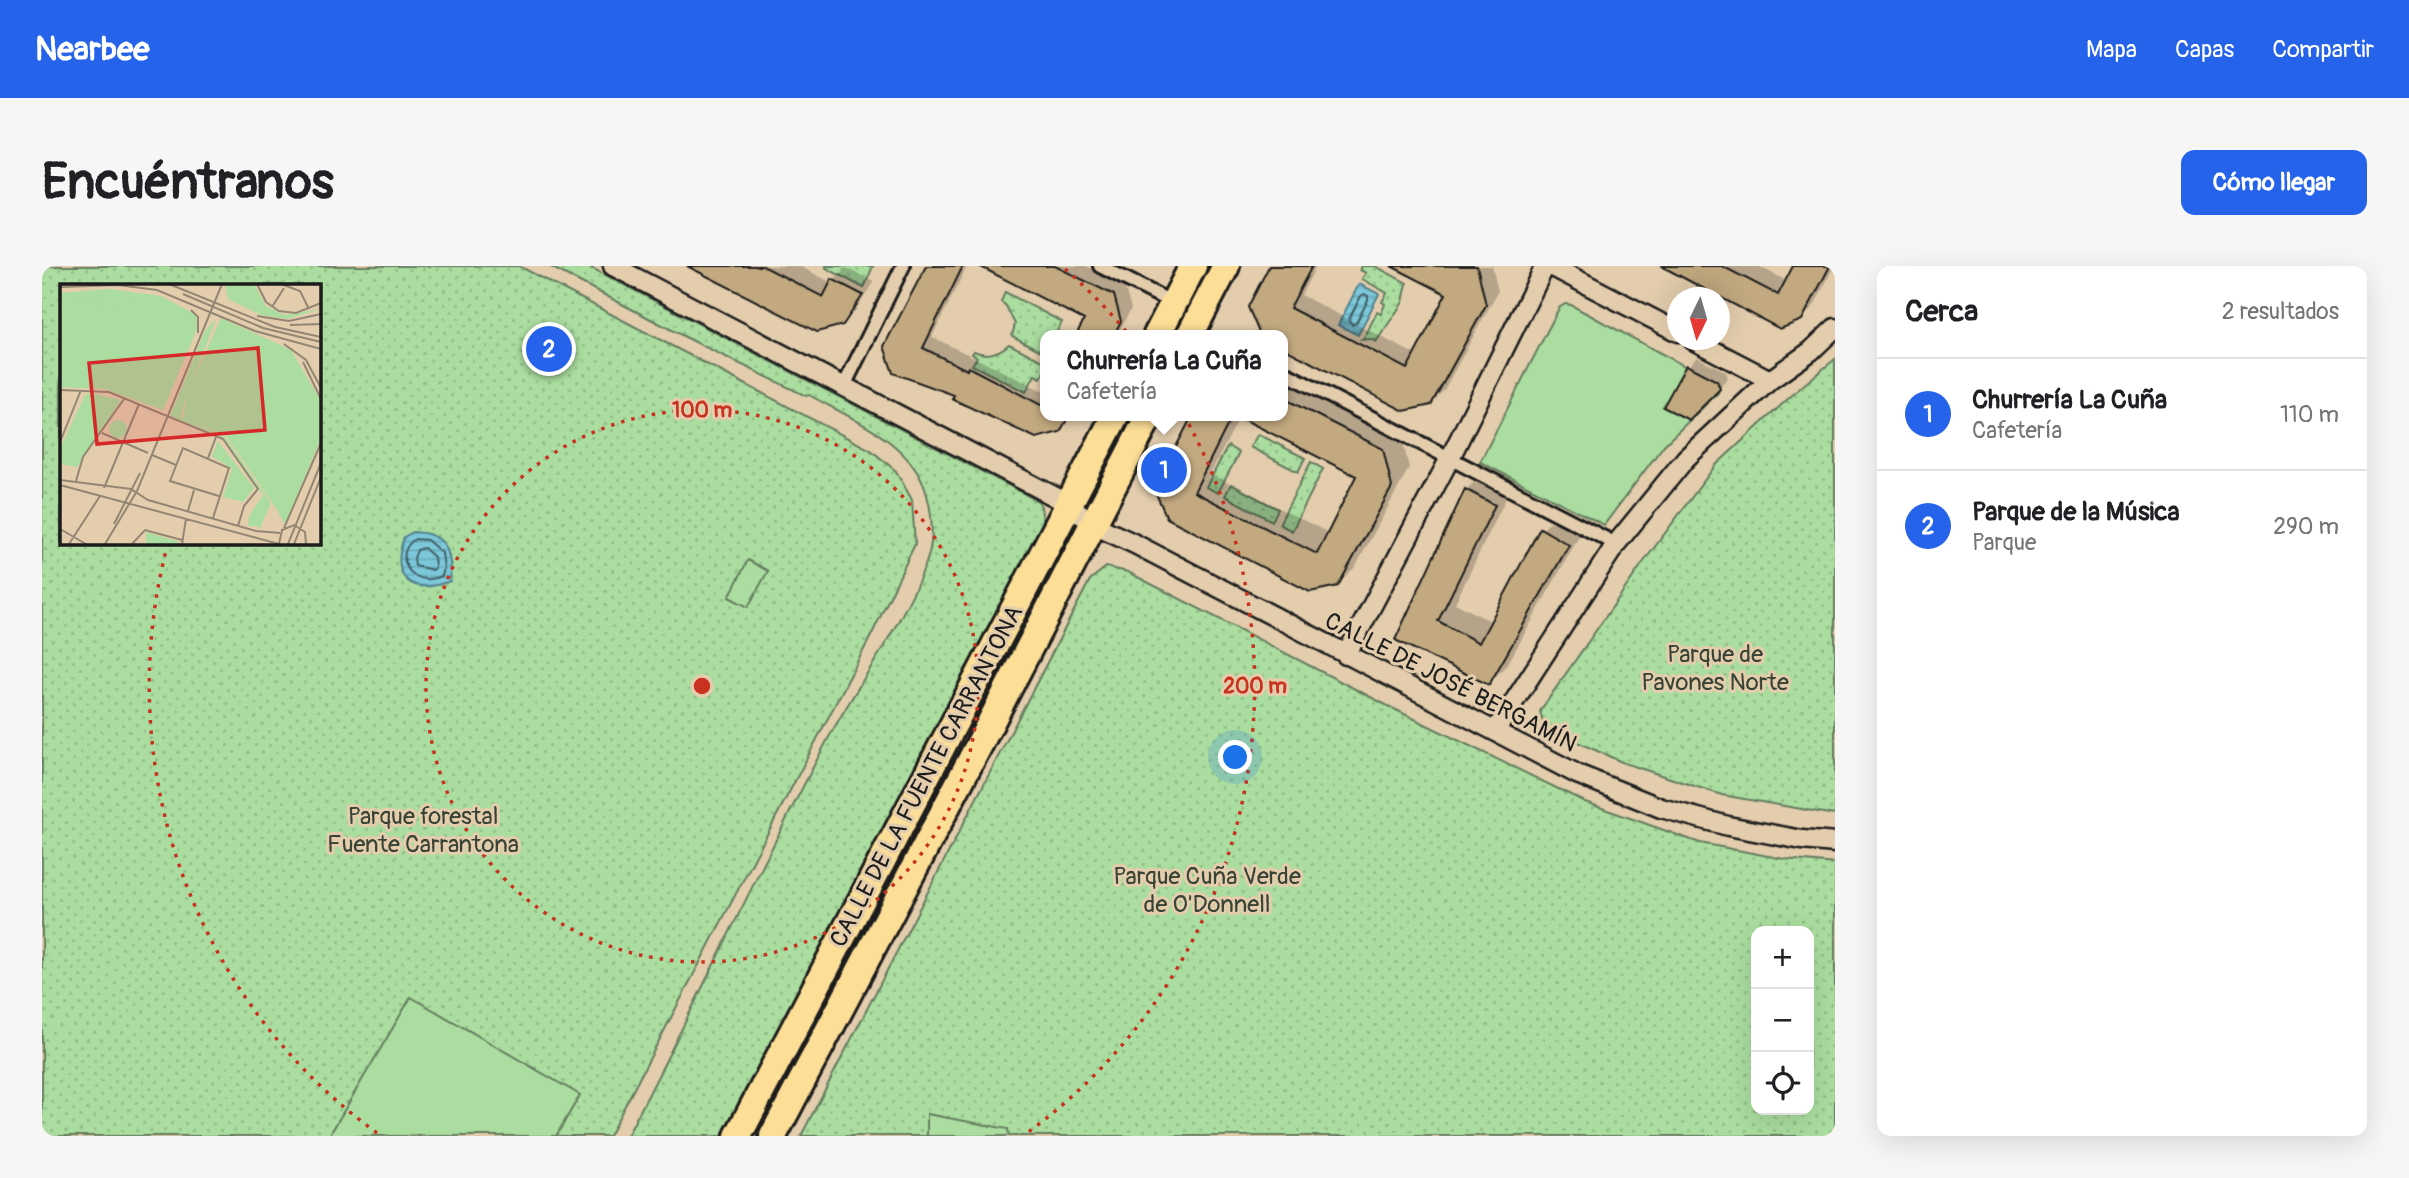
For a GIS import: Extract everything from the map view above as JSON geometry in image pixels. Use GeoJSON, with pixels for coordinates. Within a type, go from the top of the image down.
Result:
{"type":"FeatureCollection","features":[{"type":"Feature","properties":{"kind":"main road"},"geometry":{"type":"LineString","coordinates":[[1160,330],[1193,266]]}},
{"type":"Feature","properties":{"kind":"main road"},"geometry":{"type":"LineString","coordinates":[[1196,330],[1226,266]]}},
{"type":"Feature","properties":{"kind":"main road","name":"CALLE DE LA FUENTE CARRANTONA"},"geometry":{"type":"LineString","coordinates":[[737,1136],[1112,421]]}},
{"type":"Feature","properties":{"kind":"main road","name":"CALLE DE LA FUENTE CARRANTONA"},"geometry":{"type":"LineString","coordinates":[[772,1136],[1146,421]]}},
{"type":"Feature","properties":{"kind":"street","name":"CALLE DE JOSÉ BERGAMÍN"},"geometry":{"type":"LineString","coordinates":[[613,266],[1069,504],[1094,525],[1577,774],[1661,808],[1728,826],[1802,840],[1835,843]]}},
{"type":"Feature","properties":{"kind":"street"},"geometry":{"type":"LineString","coordinates":[[843,388],[903,266]]}},
{"type":"Feature","properties":{"kind":"street"},"geometry":{"type":"LineString","coordinates":[[1100,266],[1173,303]]}},
{"type":"Feature","properties":{"kind":"street"},"geometry":{"type":"LineString","coordinates":[[1346,655],[1450,458],[1545,266]]}},
{"type":"Feature","properties":{"kind":"street"},"geometry":{"type":"LineString","coordinates":[[1552,266],[1667,326]]}},
{"type":"Feature","properties":{"kind":"street"},"geometry":{"type":"LineString","coordinates":[[1495,731],[1616,544],[1686,458],[1770,380],[1811,351],[1835,328]]}},
{"type":"Feature","properties":{"kind":"street"},"geometry":{"type":"LineString","coordinates":[[1712,350],[1770,380]]}},
{"type":"Feature","properties":{"kind":"street"},"geometry":{"type":"LineString","coordinates":[[1288,375],[1616,544]]}},
{"type":"Feature","properties":{"kind":"green space","name":"Parque forestal Fuente Carrantona"},"geometry":{"type":"Polygon","coordinates":[[[42,266],[519,266],[871,450],[896,471],[912,500],[915,544],[872,634],[609,1136],[42,1136],[42,266]]]}},
{"type":"Feature","properties":{"kind":"green space"},"geometry":{"type":"Polygon","coordinates":[[[549,266],[588,266],[1038,501],[1041,506],[1043,522],[722,1136],[627,1136],[828,739],[893,631],[916,586],[930,547],[932,529],[929,503],[920,476],[909,460],[895,446],[862,423],[691,340],[549,266]]]}},
{"type":"Feature","properties":{"kind":"green space"},"geometry":{"type":"Polygon","coordinates":[[[826,266],[873,266],[864,288],[826,266]]]}},
{"type":"Feature","properties":{"kind":"green space"},"geometry":{"type":"Polygon","coordinates":[[[1362,266],[1375,266],[1407,283],[1403,302],[1376,342],[1370,339],[1360,340],[1364,338],[1377,312],[1381,314],[1385,304],[1382,302],[1387,293],[1362,279],[1366,273],[1360,270],[1362,266]]]}},
{"type":"Feature","properties":{"kind":"green space"},"geometry":{"type":"Polygon","coordinates":[[[1005,292],[1062,322],[1058,330],[1040,330],[1040,350],[1012,336],[1015,324],[1001,302],[1005,292]]]}},
{"type":"Feature","properties":{"kind":"green space"},"geometry":{"type":"Polygon","coordinates":[[[1565,304],[1720,385],[1718,393],[1664,445],[1604,525],[1480,462],[1559,308],[1565,304]]]}},
{"type":"Feature","properties":{"kind":"green space"},"geometry":{"type":"Polygon","coordinates":[[[1009,344],[1040,360],[1040,378],[1035,375],[1026,392],[972,365],[977,357],[972,354],[974,351],[984,354],[1001,350],[1009,344]]]}},
{"type":"Feature","properties":{"kind":"green space","name":"Parque de Pavones Norte"},"geometry":{"type":"Polygon","coordinates":[[[1835,359],[1835,815],[1722,795],[1624,763],[1544,727],[1540,711],[1645,560],[1715,466],[1835,359]]]}},
{"type":"Feature","properties":{"kind":"green space"},"geometry":{"type":"Polygon","coordinates":[[[1258,434],[1305,458],[1298,472],[1250,447],[1258,434]]]}},
{"type":"Feature","properties":{"kind":"green space"},"geometry":{"type":"Polygon","coordinates":[[[1228,446],[1239,453],[1218,493],[1206,487],[1228,446]]]}},
{"type":"Feature","properties":{"kind":"green space"},"geometry":{"type":"Polygon","coordinates":[[[1311,462],[1323,469],[1292,531],[1279,524],[1311,462]]]}},
{"type":"Feature","properties":{"kind":"green space"},"geometry":{"type":"Polygon","coordinates":[[[1231,484],[1278,509],[1272,521],[1225,496],[1231,484]]]}},
{"type":"Feature","properties":{"kind":"green space"},"geometry":{"type":"Polygon","coordinates":[[[748,560],[768,571],[748,607],[729,597],[748,560]]]}},
{"type":"Feature","properties":{"kind":"green space","name":"Parque Cuña Verde de O'Donnell"},"geometry":{"type":"Polygon","coordinates":[[[1106,567],[1128,572],[1388,706],[1585,802],[1700,843],[1784,859],[1835,864],[1835,1136],[801,1136],[1090,580],[1106,567]]]}},
{"type":"Feature","properties":{"kind":"green space"},"geometry":{"type":"Polygon","coordinates":[[[411,997],[580,1095],[556,1136],[329,1136],[411,997]]]}},
{"type":"Feature","properties":{"kind":"green space"},"geometry":{"type":"Polygon","coordinates":[[[927,1114],[1008,1129],[1009,1136],[927,1136],[927,1114]]]}},
{"type":"Feature","properties":{"kind":"water"},"geometry":{"type":"Polygon","coordinates":[[[1359,284],[1379,294],[1358,335],[1338,325],[1359,284]]]}},
{"type":"Feature","properties":{"kind":"water"},"geometry":{"type":"Polygon","coordinates":[[[413,532],[433,536],[445,546],[450,561],[450,581],[424,586],[407,580],[402,573],[400,551],[404,537],[413,532]]]}},
{"type":"Feature","properties":{"kind":"building"},"geometry":{"type":"Polygon","coordinates":[[[687,266],[763,266],[823,297],[832,279],[863,295],[843,325],[817,332],[687,266]]]}},
{"type":"Feature","properties":{"kind":"building"},"geometry":{"type":"Polygon","coordinates":[[[926,266],[963,266],[923,348],[967,370],[968,367],[1040,404],[1040,421],[1066,421],[1060,432],[1036,438],[952,399],[954,395],[893,373],[884,346],[926,266]]]}},
{"type":"Feature","properties":{"kind":"building"},"geometry":{"type":"Polygon","coordinates":[[[979,266],[1055,266],[1114,295],[1121,321],[1116,330],[1079,330],[1084,320],[979,266]]]}},
{"type":"Feature","properties":{"kind":"building"},"geometry":{"type":"Polygon","coordinates":[[[1269,266],[1312,266],[1290,308],[1407,369],[1446,294],[1391,266],[1477,266],[1486,305],[1431,405],[1404,411],[1288,351],[1288,330],[1258,330],[1248,307],[1269,266]]]}},
{"type":"Feature","properties":{"kind":"building"},"geometry":{"type":"Polygon","coordinates":[[[1661,266],[1722,266],[1778,295],[1793,266],[1830,266],[1802,320],[1780,329],[1730,303],[1730,287],[1701,287],[1661,266]]]}},
{"type":"Feature","properties":{"kind":"building"},"geometry":{"type":"Polygon","coordinates":[[[1686,365],[1717,381],[1720,389],[1689,420],[1663,407],[1686,365]]]}},
{"type":"Feature","properties":{"kind":"building"},"geometry":{"type":"Polygon","coordinates":[[[1288,401],[1383,449],[1392,487],[1338,586],[1310,592],[1167,518],[1154,489],[1189,421],[1230,421],[1194,492],[1317,554],[1356,476],[1247,421],[1288,421],[1288,401]]]}},
{"type":"Feature","properties":{"kind":"building"},"geometry":{"type":"Polygon","coordinates":[[[1465,489],[1495,505],[1438,621],[1479,643],[1540,528],[1569,545],[1489,685],[1395,640],[1465,489]]]}},
{"type":"Feature","properties":{"kind":"place","name":"Parque de la Música"},"geometry":{"type":"Point","coordinates":[549,349]}},
{"type":"Feature","properties":{"kind":"place","name":"Churrería La Cuña"},"geometry":{"type":"Point","coordinates":[1164,470]}}]}
